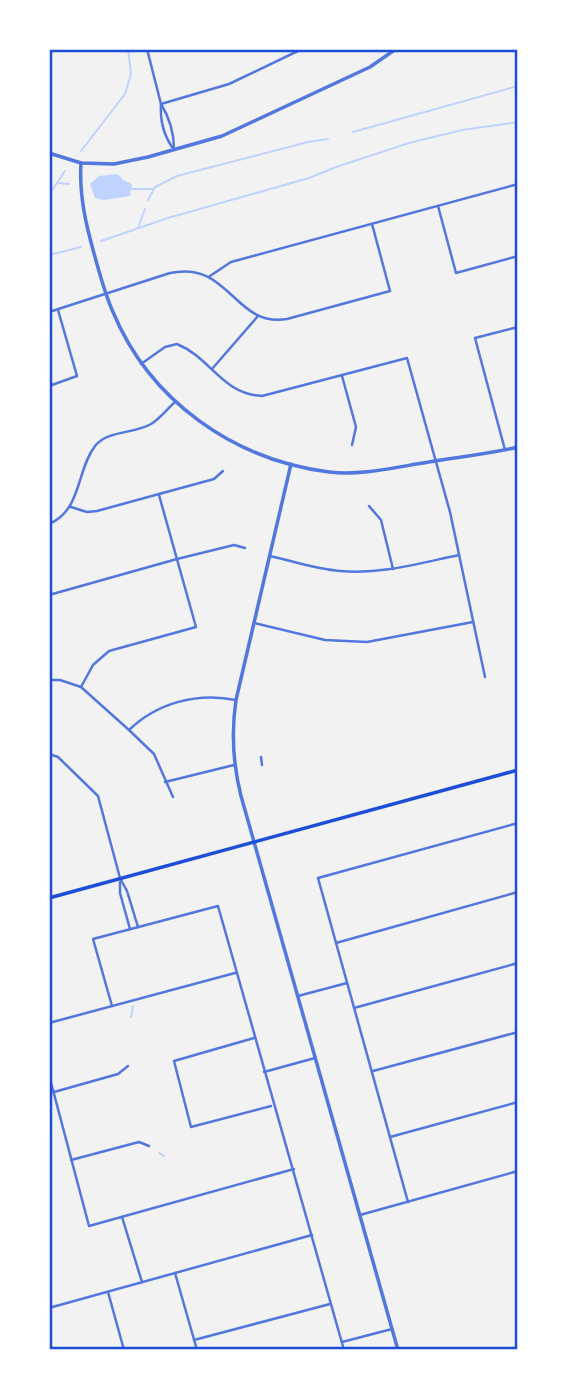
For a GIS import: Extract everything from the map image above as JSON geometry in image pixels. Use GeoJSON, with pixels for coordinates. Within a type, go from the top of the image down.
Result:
{"type":"FeatureCollection","features":[{"type":"Feature","properties":{"kind":"main road"},"geometry":{"type":"LineString","coordinates":[[49,898],[518,770]]}},
{"type":"Feature","properties":{"kind":"street"},"geometry":{"type":"LineString","coordinates":[[148,49],[164,128],[174,149]]}},
{"type":"Feature","properties":{"kind":"street"},"geometry":{"type":"LineString","coordinates":[[161,104],[229,84],[302,49]]}},
{"type":"Feature","properties":{"kind":"street"},"geometry":{"type":"LineString","coordinates":[[49,153],[81,163],[114,164],[174,149],[247,126],[370,67],[396,49]]}},
{"type":"Feature","properties":{"kind":"street"},"geometry":{"type":"LineString","coordinates":[[81,163],[83,215],[106,294],[119,326],[141,364],[175,402],[205,426],[249,450],[291,464],[329,472],[360,473],[518,447]]}},
{"type":"Feature","properties":{"kind":"street"},"geometry":{"type":"LineString","coordinates":[[210,276],[231,262],[518,184]]}},
{"type":"Feature","properties":{"kind":"street"},"geometry":{"type":"LineString","coordinates":[[438,206],[456,273],[518,256]]}},
{"type":"Feature","properties":{"kind":"street"},"geometry":{"type":"LineString","coordinates":[[49,312],[188,270],[210,276],[246,309],[258,316],[274,320],[287,319],[390,290],[372,224]]}},
{"type":"Feature","properties":{"kind":"street"},"geometry":{"type":"LineString","coordinates":[[49,386],[77,376],[58,309]]}},
{"type":"Feature","properties":{"kind":"street"},"geometry":{"type":"LineString","coordinates":[[211,370],[258,316]]}},
{"type":"Feature","properties":{"kind":"street"},"geometry":{"type":"LineString","coordinates":[[505,450],[475,338],[518,327]]}},
{"type":"Feature","properties":{"kind":"street"},"geometry":{"type":"LineString","coordinates":[[141,364],[158,351],[177,344],[236,391],[262,396],[407,358],[459,555],[485,677]]}},
{"type":"Feature","properties":{"kind":"street"},"geometry":{"type":"LineString","coordinates":[[342,376],[356,427],[352,445]]}},
{"type":"Feature","properties":{"kind":"street"},"geometry":{"type":"LineString","coordinates":[[49,524],[63,516],[71,507],[90,456],[102,440],[151,424],[175,402]]}},
{"type":"Feature","properties":{"kind":"street"},"geometry":{"type":"LineString","coordinates":[[291,464],[236,700],[234,765],[398,1350]]}},
{"type":"Feature","properties":{"kind":"street"},"geometry":{"type":"LineString","coordinates":[[71,507],[87,512],[97,511],[214,479],[223,471]]}},
{"type":"Feature","properties":{"kind":"street"},"geometry":{"type":"LineString","coordinates":[[81,687],[93,665],[109,651],[196,627],[159,495]]}},
{"type":"Feature","properties":{"kind":"street"},"geometry":{"type":"LineString","coordinates":[[369,506],[381,520],[393,569]]}},
{"type":"Feature","properties":{"kind":"street"},"geometry":{"type":"LineString","coordinates":[[49,596],[234,545],[245,548]]}},
{"type":"Feature","properties":{"kind":"street"},"geometry":{"type":"LineString","coordinates":[[270,556],[338,571],[377,572],[459,555]]}},
{"type":"Feature","properties":{"kind":"street"},"geometry":{"type":"LineString","coordinates":[[254,623],[325,640],[367,642],[473,622]]}},
{"type":"Feature","properties":{"kind":"street"},"geometry":{"type":"LineString","coordinates":[[49,680],[71,682],[81,687],[129,730],[154,754],[173,797]]}},
{"type":"Feature","properties":{"kind":"street"},"geometry":{"type":"LineString","coordinates":[[129,730],[149,713],[177,703],[209,696],[236,700]]}},
{"type":"Feature","properties":{"kind":"street"},"geometry":{"type":"LineString","coordinates":[[50,754],[98,796],[120,878],[138,927]]}},
{"type":"Feature","properties":{"kind":"street"},"geometry":{"type":"LineString","coordinates":[[261,757],[262,765]]}},
{"type":"Feature","properties":{"kind":"street"},"geometry":{"type":"LineString","coordinates":[[165,782],[234,765]]}},
{"type":"Feature","properties":{"kind":"street"},"geometry":{"type":"LineString","coordinates":[[408,1202],[318,878],[518,823]]}},
{"type":"Feature","properties":{"kind":"street"},"geometry":{"type":"LineString","coordinates":[[120,878],[120,893],[130,929]]}},
{"type":"Feature","properties":{"kind":"street"},"geometry":{"type":"LineString","coordinates":[[335,943],[518,892]]}},
{"type":"Feature","properties":{"kind":"street"},"geometry":{"type":"LineString","coordinates":[[112,1006],[93,939],[218,906],[344,1350]]}},
{"type":"Feature","properties":{"kind":"street"},"geometry":{"type":"LineString","coordinates":[[354,1008],[518,963]]}},
{"type":"Feature","properties":{"kind":"street"},"geometry":{"type":"LineString","coordinates":[[49,1023],[236,972]]}},
{"type":"Feature","properties":{"kind":"street"},"geometry":{"type":"LineString","coordinates":[[298,996],[347,983]]}},
{"type":"Feature","properties":{"kind":"street"},"geometry":{"type":"LineString","coordinates":[[372,1071],[518,1032]]}},
{"type":"Feature","properties":{"kind":"street"},"geometry":{"type":"LineString","coordinates":[[254,1038],[174,1061],[191,1127],[273,1105]]}},
{"type":"Feature","properties":{"kind":"street"},"geometry":{"type":"LineString","coordinates":[[264,1072],[316,1058]]}},
{"type":"Feature","properties":{"kind":"street"},"geometry":{"type":"LineString","coordinates":[[54,1092],[118,1074],[128,1066]]}},
{"type":"Feature","properties":{"kind":"street"},"geometry":{"type":"LineString","coordinates":[[49,1075],[89,1226],[294,1169]]}},
{"type":"Feature","properties":{"kind":"street"},"geometry":{"type":"LineString","coordinates":[[390,1137],[518,1102]]}},
{"type":"Feature","properties":{"kind":"street"},"geometry":{"type":"LineString","coordinates":[[71,1160],[139,1142],[149,1146]]}},
{"type":"Feature","properties":{"kind":"street"},"geometry":{"type":"LineString","coordinates":[[360,1215],[518,1171]]}},
{"type":"Feature","properties":{"kind":"street"},"geometry":{"type":"LineString","coordinates":[[122,1217],[142,1282]]}},
{"type":"Feature","properties":{"kind":"street"},"geometry":{"type":"LineString","coordinates":[[49,1308],[313,1235]]}},
{"type":"Feature","properties":{"kind":"street"},"geometry":{"type":"LineString","coordinates":[[175,1273],[197,1350]]}},
{"type":"Feature","properties":{"kind":"street"},"geometry":{"type":"LineString","coordinates":[[108,1292],[124,1350]]}},
{"type":"Feature","properties":{"kind":"street"},"geometry":{"type":"LineString","coordinates":[[194,1340],[331,1304]]}},
{"type":"Feature","properties":{"kind":"street"},"geometry":{"type":"LineString","coordinates":[[342,1342],[392,1329]]}},
{"type":"Feature","properties":{"kind":"street"},"geometry":{"type":"LineString","coordinates":[[49,1338],[52,1350]]}},
{"type":"Feature","properties":{"kind":"water"},"geometry":{"type":"Polygon","coordinates":[[[118,174],[132,184],[130,196],[104,200],[95,198],[90,184],[99,176],[118,174]]]}},
{"type":"Feature","properties":{"kind":"waterway"},"geometry":{"type":"LineString","coordinates":[[81,151],[125,94],[131,74],[128,49]]}},
{"type":"Feature","properties":{"kind":"waterway"},"geometry":{"type":"LineString","coordinates":[[353,132],[518,86]]}},
{"type":"Feature","properties":{"kind":"waterway"},"geometry":{"type":"LineString","coordinates":[[101,241],[168,218],[309,178],[409,143],[462,130],[518,122]]}},
{"type":"Feature","properties":{"kind":"waterway"},"geometry":{"type":"LineString","coordinates":[[148,200],[155,187],[177,176],[328,139]]}},
{"type":"Feature","properties":{"kind":"waterway"},"geometry":{"type":"LineString","coordinates":[[49,195],[65,171]]}},
{"type":"Feature","properties":{"kind":"waterway"},"geometry":{"type":"LineString","coordinates":[[57,183],[69,184]]}},
{"type":"Feature","properties":{"kind":"waterway"},"geometry":{"type":"LineString","coordinates":[[130,189],[152,189]]}},
{"type":"Feature","properties":{"kind":"waterway"},"geometry":{"type":"LineString","coordinates":[[138,228],[145,209]]}},
{"type":"Feature","properties":{"kind":"waterway"},"geometry":{"type":"LineString","coordinates":[[49,255],[81,247]]}},
{"type":"Feature","properties":{"kind":"waterway"},"geometry":{"type":"LineString","coordinates":[[131,1017],[133,1006]]}},
{"type":"Feature","properties":{"kind":"waterway"},"geometry":{"type":"LineString","coordinates":[[159,1153],[164,1156]]}}]}
